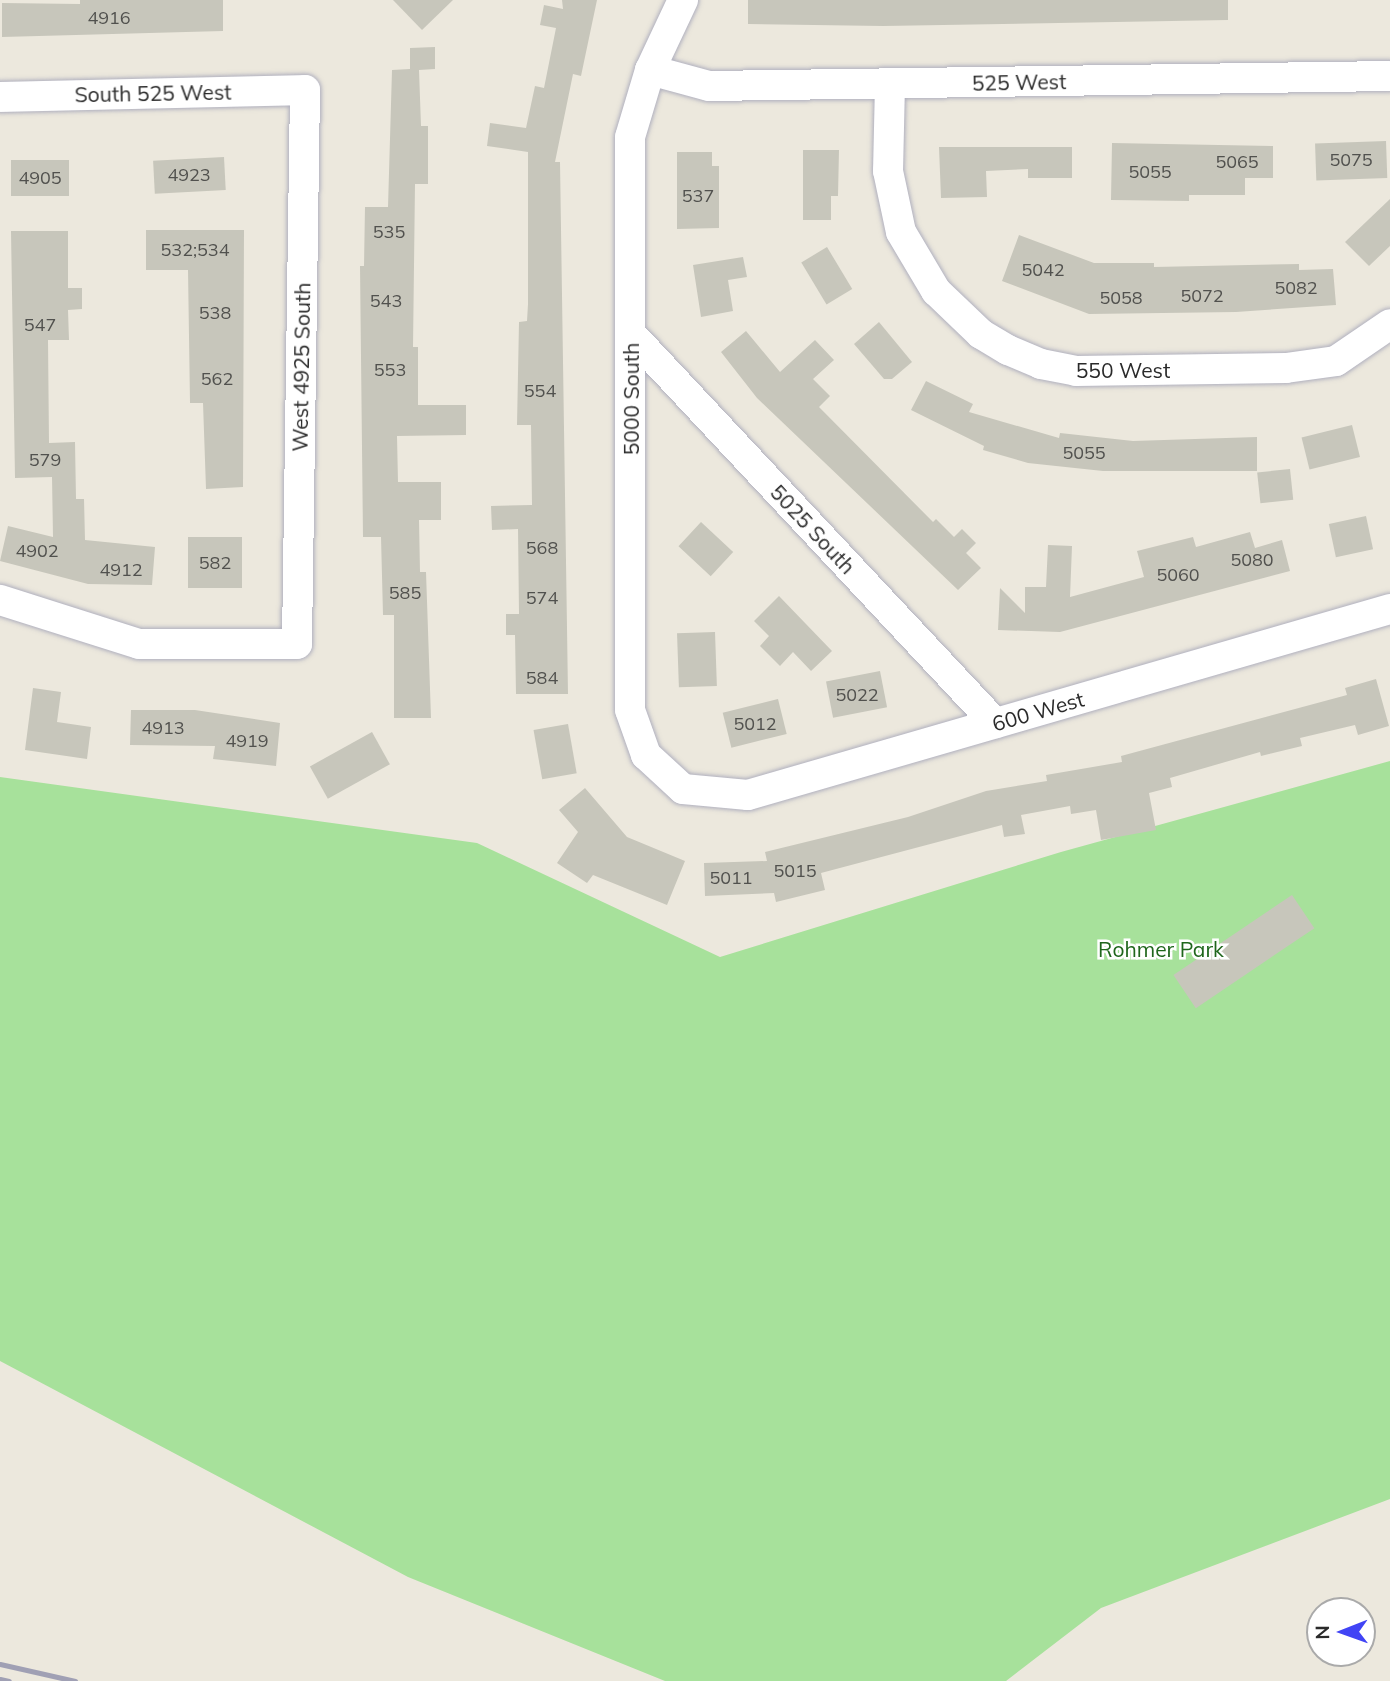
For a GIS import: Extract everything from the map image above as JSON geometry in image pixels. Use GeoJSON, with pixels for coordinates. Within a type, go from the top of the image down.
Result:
{"type":"FeatureCollection","features":[{"type":"Feature","properties":{"kind":"street","name":"5000 South"},"geometry":{"type":"LineString","coordinates":[[683,0],[650,70],[630,137],[629,710],[646,755],[683,789]]}},
{"type":"Feature","properties":{"kind":"street","name":"525 West"},"geometry":{"type":"LineString","coordinates":[[650,70],[709,86],[1390,76]]}},
{"type":"Feature","properties":{"kind":"street","name":"550 West"},"geometry":{"type":"LineString","coordinates":[[890,84],[888,171],[901,232],[936,291],[981,334],[1008,350],[1041,364],[1076,372],[1286,368],[1336,361],[1384,330]]}},
{"type":"Feature","properties":{"kind":"street","name":"South 525 West"},"geometry":{"type":"LineString","coordinates":[[0,96],[305,90]]}},
{"type":"Feature","properties":{"kind":"street","name":"West 4925 South"},"geometry":{"type":"LineString","coordinates":[[0,600],[139,645],[297,644],[305,90]]}},
{"type":"Feature","properties":{"kind":"street","name":"5025 South"},"geometry":{"type":"LineString","coordinates":[[631,334],[995,723]]}},
{"type":"Feature","properties":{"kind":"street","name":"600 West"},"geometry":{"type":"LineString","coordinates":[[683,789],[748,795],[1390,609]]}},
{"type":"Feature","properties":{"kind":"green space","name":"Rohmer Park"},"geometry":{"type":"Polygon","coordinates":[[[1390,761],[1390,1499],[1101,1608],[1006,1681],[665,1681],[408,1577],[0,1361],[0,777],[477,843],[720,957],[1061,852],[1390,761]]]}},
{"type":"Feature","properties":{"kind":"building"},"geometry":{"type":"Polygon","coordinates":[[[80,0],[223,0],[223,31],[2,37],[2,3],[80,4],[80,0]]]}},
{"type":"Feature","properties":{"kind":"building"},"geometry":{"type":"Polygon","coordinates":[[[393,0],[453,0],[422,30],[393,0]]]}},
{"type":"Feature","properties":{"kind":"building"},"geometry":{"type":"Polygon","coordinates":[[[562,0],[597,0],[581,76],[573,74],[555,162],[560,162],[568,694],[516,694],[515,635],[506,635],[506,614],[519,614],[518,529],[492,530],[491,506],[532,505],[531,425],[517,425],[519,322],[527,321],[528,304],[528,152],[487,146],[490,123],[526,128],[535,86],[544,88],[556,28],[540,25],[544,5],[563,9],[562,0]]]}},
{"type":"Feature","properties":{"kind":"building"},"geometry":{"type":"Polygon","coordinates":[[[748,0],[1228,0],[1228,20],[883,26],[748,24],[748,0]]]}},
{"type":"Feature","properties":{"kind":"building"},"geometry":{"type":"Polygon","coordinates":[[[435,47],[435,69],[419,70],[421,126],[428,126],[428,184],[415,184],[413,347],[418,347],[418,405],[466,405],[466,435],[397,436],[398,482],[441,482],[441,520],[419,520],[420,572],[426,572],[431,718],[394,718],[394,615],[383,615],[381,537],[363,537],[360,266],[364,266],[365,207],[388,207],[392,70],[410,69],[410,48],[435,47]]]}},
{"type":"Feature","properties":{"kind":"building"},"geometry":{"type":"Polygon","coordinates":[[[1386,141],[1387,178],[1316,180],[1315,143],[1386,141]]]}},
{"type":"Feature","properties":{"kind":"building"},"geometry":{"type":"Polygon","coordinates":[[[1112,143],[1273,146],[1273,178],[1245,178],[1245,195],[1189,195],[1189,201],[1111,200],[1112,143]]]}},
{"type":"Feature","properties":{"kind":"building"},"geometry":{"type":"Polygon","coordinates":[[[939,147],[1072,147],[1072,178],[1028,178],[1028,169],[986,171],[987,197],[941,198],[939,147]]]}},
{"type":"Feature","properties":{"kind":"building"},"geometry":{"type":"Polygon","coordinates":[[[803,150],[839,150],[838,196],[831,196],[831,220],[803,220],[803,150]]]}},
{"type":"Feature","properties":{"kind":"building"},"geometry":{"type":"Polygon","coordinates":[[[677,152],[712,152],[712,166],[719,166],[719,228],[677,229],[677,152]]]}},
{"type":"Feature","properties":{"kind":"building"},"geometry":{"type":"Polygon","coordinates":[[[224,157],[226,190],[155,194],[153,161],[224,157]]]}},
{"type":"Feature","properties":{"kind":"building"},"geometry":{"type":"Polygon","coordinates":[[[11,160],[69,160],[69,196],[11,196],[11,160]]]}},
{"type":"Feature","properties":{"kind":"building"},"geometry":{"type":"Polygon","coordinates":[[[1390,199],[1390,246],[1369,266],[1345,242],[1390,199]]]}},
{"type":"Feature","properties":{"kind":"building"},"geometry":{"type":"Polygon","coordinates":[[[146,230],[244,230],[243,487],[206,489],[203,403],[190,403],[188,270],[146,270],[146,230]]]}},
{"type":"Feature","properties":{"kind":"building"},"geometry":{"type":"Polygon","coordinates":[[[11,231],[68,231],[68,288],[82,288],[82,309],[68,310],[69,340],[48,340],[49,443],[75,442],[76,499],[84,499],[85,540],[155,547],[152,585],[88,584],[0,561],[8,526],[53,537],[52,477],[15,478],[11,231]]]}},
{"type":"Feature","properties":{"kind":"building"},"geometry":{"type":"Polygon","coordinates":[[[1019,235],[1094,263],[1154,263],[1154,267],[1299,264],[1299,270],[1333,269],[1336,305],[1236,312],[1089,314],[1002,281],[1019,235]]]}},
{"type":"Feature","properties":{"kind":"building"},"geometry":{"type":"Polygon","coordinates":[[[827,247],[852,289],[827,304],[801,262],[827,247]]]}},
{"type":"Feature","properties":{"kind":"building"},"geometry":{"type":"Polygon","coordinates":[[[743,257],[747,277],[728,280],[733,311],[701,317],[693,265],[743,257]]]}},
{"type":"Feature","properties":{"kind":"building"},"geometry":{"type":"Polygon","coordinates":[[[879,322],[912,362],[892,379],[884,379],[854,344],[879,322]]]}},
{"type":"Feature","properties":{"kind":"building"},"geometry":{"type":"Polygon","coordinates":[[[746,331],[780,372],[815,340],[834,360],[813,379],[830,396],[819,407],[933,522],[936,519],[954,537],[962,529],[976,543],[966,553],[981,568],[958,590],[757,398],[721,352],[746,331]]]}},
{"type":"Feature","properties":{"kind":"building"},"geometry":{"type":"Polygon","coordinates":[[[926,381],[973,404],[969,412],[1059,438],[1060,433],[1133,441],[1257,437],[1257,471],[1103,471],[1028,463],[983,450],[984,446],[911,410],[926,381]]]}},
{"type":"Feature","properties":{"kind":"building"},"geometry":{"type":"Polygon","coordinates":[[[1352,425],[1360,457],[1310,470],[1302,438],[1352,425]]]}},
{"type":"Feature","properties":{"kind":"building"},"geometry":{"type":"Polygon","coordinates":[[[1290,469],[1293,500],[1260,503],[1257,472],[1290,469]]]}},
{"type":"Feature","properties":{"kind":"building"},"geometry":{"type":"Polygon","coordinates":[[[1366,516],[1373,549],[1336,557],[1329,524],[1366,516]]]}},
{"type":"Feature","properties":{"kind":"building"},"geometry":{"type":"Polygon","coordinates":[[[701,522],[733,552],[711,576],[678,546],[701,522]]]}},
{"type":"Feature","properties":{"kind":"building"},"geometry":{"type":"Polygon","coordinates":[[[1250,532],[1255,548],[1282,540],[1290,571],[1060,632],[998,630],[1000,588],[1025,613],[1025,587],[1046,587],[1048,545],[1072,546],[1070,597],[1144,577],[1137,551],[1193,537],[1196,547],[1250,532]]]}},
{"type":"Feature","properties":{"kind":"building"},"geometry":{"type":"Polygon","coordinates":[[[188,537],[242,537],[242,588],[188,588],[188,537]]]}},
{"type":"Feature","properties":{"kind":"building"},"geometry":{"type":"Polygon","coordinates":[[[779,596],[832,651],[811,671],[793,652],[780,666],[760,646],[769,636],[754,621],[779,596]]]}},
{"type":"Feature","properties":{"kind":"building"},"geometry":{"type":"Polygon","coordinates":[[[715,632],[717,686],[679,687],[677,633],[715,632]]]}},
{"type":"Feature","properties":{"kind":"building"},"geometry":{"type":"Polygon","coordinates":[[[880,671],[887,707],[833,718],[826,681],[880,671]]]}},
{"type":"Feature","properties":{"kind":"building"},"geometry":{"type":"Polygon","coordinates":[[[1376,679],[1389,726],[1358,735],[1355,725],[1300,738],[1302,746],[1261,756],[1260,752],[1170,778],[1172,787],[1149,793],[1156,830],[1101,840],[1096,810],[1071,814],[1070,806],[1021,815],[1025,834],[1004,837],[1002,825],[821,873],[825,890],[776,902],[774,893],[705,896],[704,863],[767,861],[765,852],[908,817],[986,791],[1047,781],[1046,775],[1122,762],[1121,756],[1347,695],[1345,688],[1376,679]]]}},
{"type":"Feature","properties":{"kind":"building"},"geometry":{"type":"Polygon","coordinates":[[[33,688],[61,692],[57,722],[91,727],[87,759],[25,750],[33,688]]]}},
{"type":"Feature","properties":{"kind":"building"},"geometry":{"type":"Polygon","coordinates":[[[778,699],[787,734],[731,748],[723,713],[778,699]]]}},
{"type":"Feature","properties":{"kind":"building"},"geometry":{"type":"Polygon","coordinates":[[[131,710],[195,710],[280,723],[276,766],[213,759],[215,746],[130,745],[131,710]]]}},
{"type":"Feature","properties":{"kind":"building"},"geometry":{"type":"Polygon","coordinates":[[[568,724],[577,773],[542,779],[534,730],[568,724]]]}},
{"type":"Feature","properties":{"kind":"building"},"geometry":{"type":"Polygon","coordinates":[[[372,732],[390,764],[328,799],[310,766],[372,732]]]}},
{"type":"Feature","properties":{"kind":"building"},"geometry":{"type":"Polygon","coordinates":[[[585,788],[627,837],[685,861],[667,905],[593,875],[587,883],[557,863],[578,832],[559,810],[585,788]]]}},
{"type":"Feature","properties":{"kind":"building"},"geometry":{"type":"Polygon","coordinates":[[[1292,895],[1314,928],[1196,1008],[1173,975],[1292,895]]]}},
{"type":"Feature","properties":{"kind":"railway"},"geometry":{"type":"LineString","coordinates":[[0,1664],[75,1681]]}},
{"type":"Feature","properties":{"kind":"railway"},"geometry":{"type":"LineString","coordinates":[[0,1679],[9,1681]]}}]}
